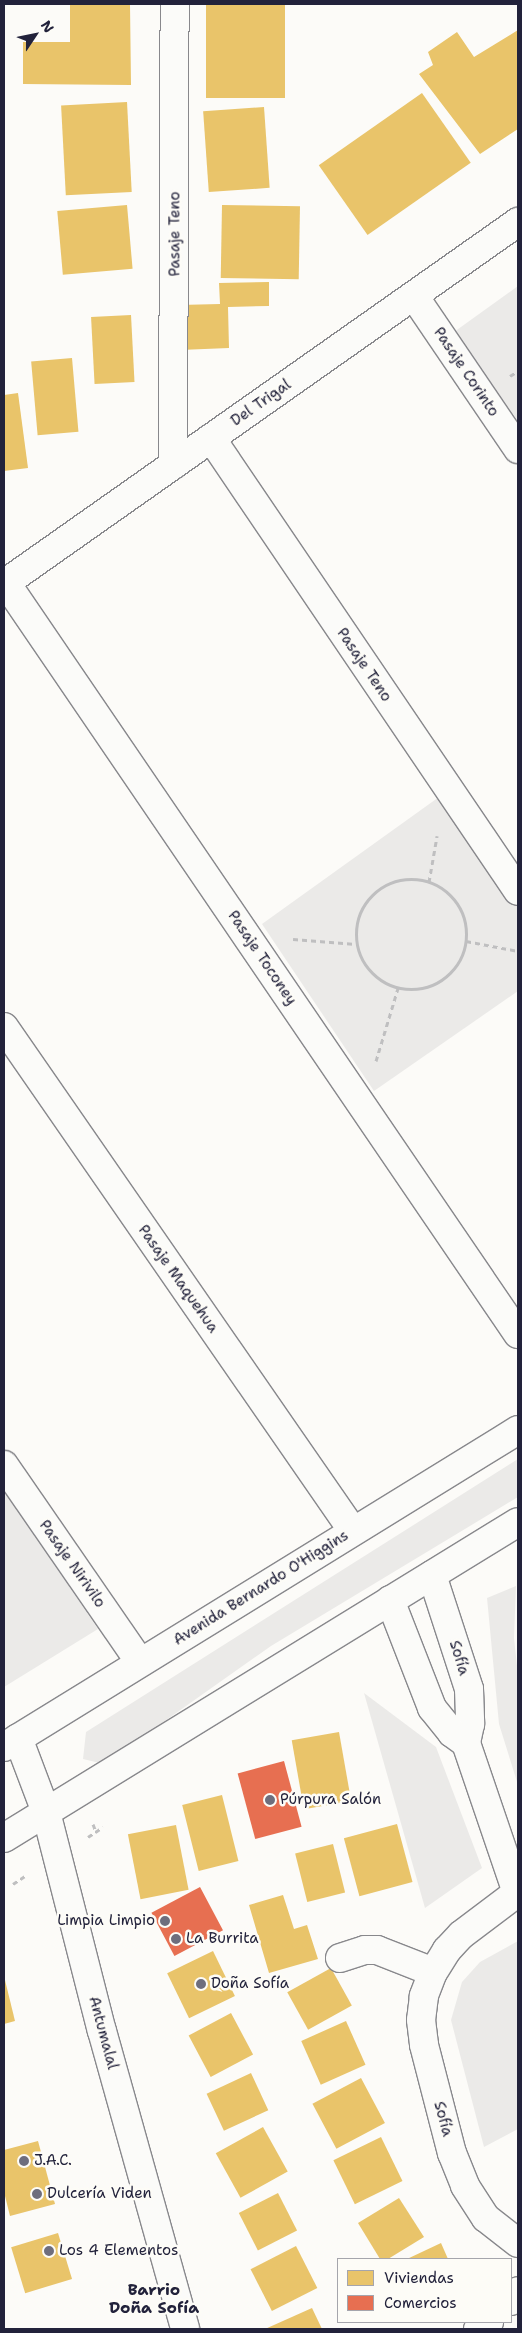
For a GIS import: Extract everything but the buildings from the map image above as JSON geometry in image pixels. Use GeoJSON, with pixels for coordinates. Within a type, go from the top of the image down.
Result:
{"type":"FeatureCollection","features":[{"type":"Feature","properties":{"kind":"street","name":"Pasaje Teno"},"geometry":{"type":"LineString","coordinates":[[173,465],[175,4]]}},
{"type":"Feature","properties":{"kind":"street","name":"Del Trigal"},"geometry":{"type":"LineString","coordinates":[[5,583],[518,222]]}},
{"type":"Feature","properties":{"kind":"street","name":"Pasaje Corinto"},"geometry":{"type":"LineString","coordinates":[[414,296],[518,449]]}},
{"type":"Feature","properties":{"kind":"street","name":"Pasaje Teno"},"geometry":{"type":"LineString","coordinates":[[211,438],[518,891]]}},
{"type":"Feature","properties":{"kind":"street","name":"Pasaje Toconey"},"geometry":{"type":"LineString","coordinates":[[5,583],[518,1334]]}},
{"type":"Feature","properties":{"kind":"street","name":"Pasaje Maquehua"},"geometry":{"type":"LineString","coordinates":[[4,1026],[353,1531]]}},
{"type":"Feature","properties":{"kind":"street","name":"Avenida Bernardo O'Higgins"},"geometry":{"type":"LineString","coordinates":[[11,1743],[518,1430]]}},
{"type":"Feature","properties":{"kind":"street","name":"Pasaje Nirivilo"},"geometry":{"type":"LineString","coordinates":[[4,1465],[140,1662]]}},
{"type":"Feature","properties":{"kind":"street"},"geometry":{"type":"LineString","coordinates":[[4,1838],[518,1522]]}},
{"type":"Feature","properties":{"kind":"street","name":"Sofía"},"geometry":{"type":"LineString","coordinates":[[432,1575],[469,1689],[470,1724],[466,1743],[517,1892],[461,1935],[433,1972],[424,1996],[421,2020],[424,2046],[456,2166],[481,2211],[499,2230],[518,2244]]}},
{"type":"Feature","properties":{"kind":"street"},"geometry":{"type":"LineString","coordinates":[[390,1600],[432,1708],[452,1733],[466,1743]]}},
{"type":"Feature","properties":{"kind":"street","name":"Antumalal"},"geometry":{"type":"LineString","coordinates":[[11,1743],[46,1812],[102,2031],[185,2329]]}},
{"type":"Feature","properties":{"kind":"street"},"geometry":{"type":"LineString","coordinates":[[340,1958],[366,1950],[376,1950],[433,1972]]}},
{"type":"Feature","properties":{"kind":"path"},"geometry":{"type":"LineString","coordinates":[[412,879],[429,882],[446,891],[462,914],[466,941],[460,959],[449,974],[434,985],[416,990],[398,988],[381,981],[368,969],[356,944],[359,918],[366,902],[378,890],[394,881],[412,879]]}},
{"type":"Feature","properties":{"kind":"path"},"geometry":{"type":"LineString","coordinates":[[247,936],[356,944]]}},
{"type":"Feature","properties":{"kind":"path"},"geometry":{"type":"LineString","coordinates":[[466,941],[518,951]]}},
{"type":"Feature","properties":{"kind":"path"},"geometry":{"type":"LineString","coordinates":[[362,1104],[398,988]]}},
{"type":"Feature","properties":{"kind":"path"},"geometry":{"type":"LineString","coordinates":[[83,1789],[96,1832]]}},
{"type":"Feature","properties":{"kind":"shaded area"},"geometry":{"type":"Polygon","coordinates":[[[518,286],[518,421],[454,332],[518,286]]]}},
{"type":"Feature","properties":{"kind":"shaded area"},"geometry":{"type":"Polygon","coordinates":[[[439,797],[518,904],[518,991],[374,1091],[262,924],[439,797]]]}},
{"type":"Feature","properties":{"kind":"shaded area"},"geometry":{"type":"Polygon","coordinates":[[[518,1459],[518,1497],[271,1646],[104,1764],[83,1759],[86,1732],[518,1459]]]}},
{"type":"Feature","properties":{"kind":"shaded area"},"geometry":{"type":"Polygon","coordinates":[[[4,1490],[98,1629],[4,1687],[4,1490]]]}},
{"type":"Feature","properties":{"kind":"shaded area"},"geometry":{"type":"Polygon","coordinates":[[[516,1586],[514,1638],[518,1675],[518,1785],[499,1724],[487,1598],[516,1586]]]}},
{"type":"Feature","properties":{"kind":"shaded area"},"geometry":{"type":"Polygon","coordinates":[[[364,1693],[436,1747],[482,1868],[425,1908],[364,1693]]]}},
{"type":"Feature","properties":{"kind":"shaded area"},"geometry":{"type":"Polygon","coordinates":[[[518,1941],[518,2129],[484,2147],[451,2020],[462,1982],[480,1962],[518,1941]]]}},
{"type":"Feature","properties":{"kind":"place","name":"Púrpura Salón"},"geometry":{"type":"Point","coordinates":[270,1800]}},
{"type":"Feature","properties":{"kind":"place","name":"Limpia Limpio"},"geometry":{"type":"Point","coordinates":[165,1921]}},
{"type":"Feature","properties":{"kind":"place","name":"La Burrita"},"geometry":{"type":"Point","coordinates":[176,1939]}},
{"type":"Feature","properties":{"kind":"place","name":"Doña Sofía"},"geometry":{"type":"Point","coordinates":[201,1984]}},
{"type":"Feature","properties":{"kind":"place","name":"J.A.C."},"geometry":{"type":"Point","coordinates":[24,2161]}},
{"type":"Feature","properties":{"kind":"place","name":"Dulcería Viden"},"geometry":{"type":"Point","coordinates":[37,2194]}},
{"type":"Feature","properties":{"kind":"place","name":"Los 4 Elementos"},"geometry":{"type":"Point","coordinates":[49,2251]}},
{"type":"Feature","properties":{"kind":"district","name":"Barrio Doña Sofía"},"geometry":{"type":"Point","coordinates":[154,2299]}}]}
